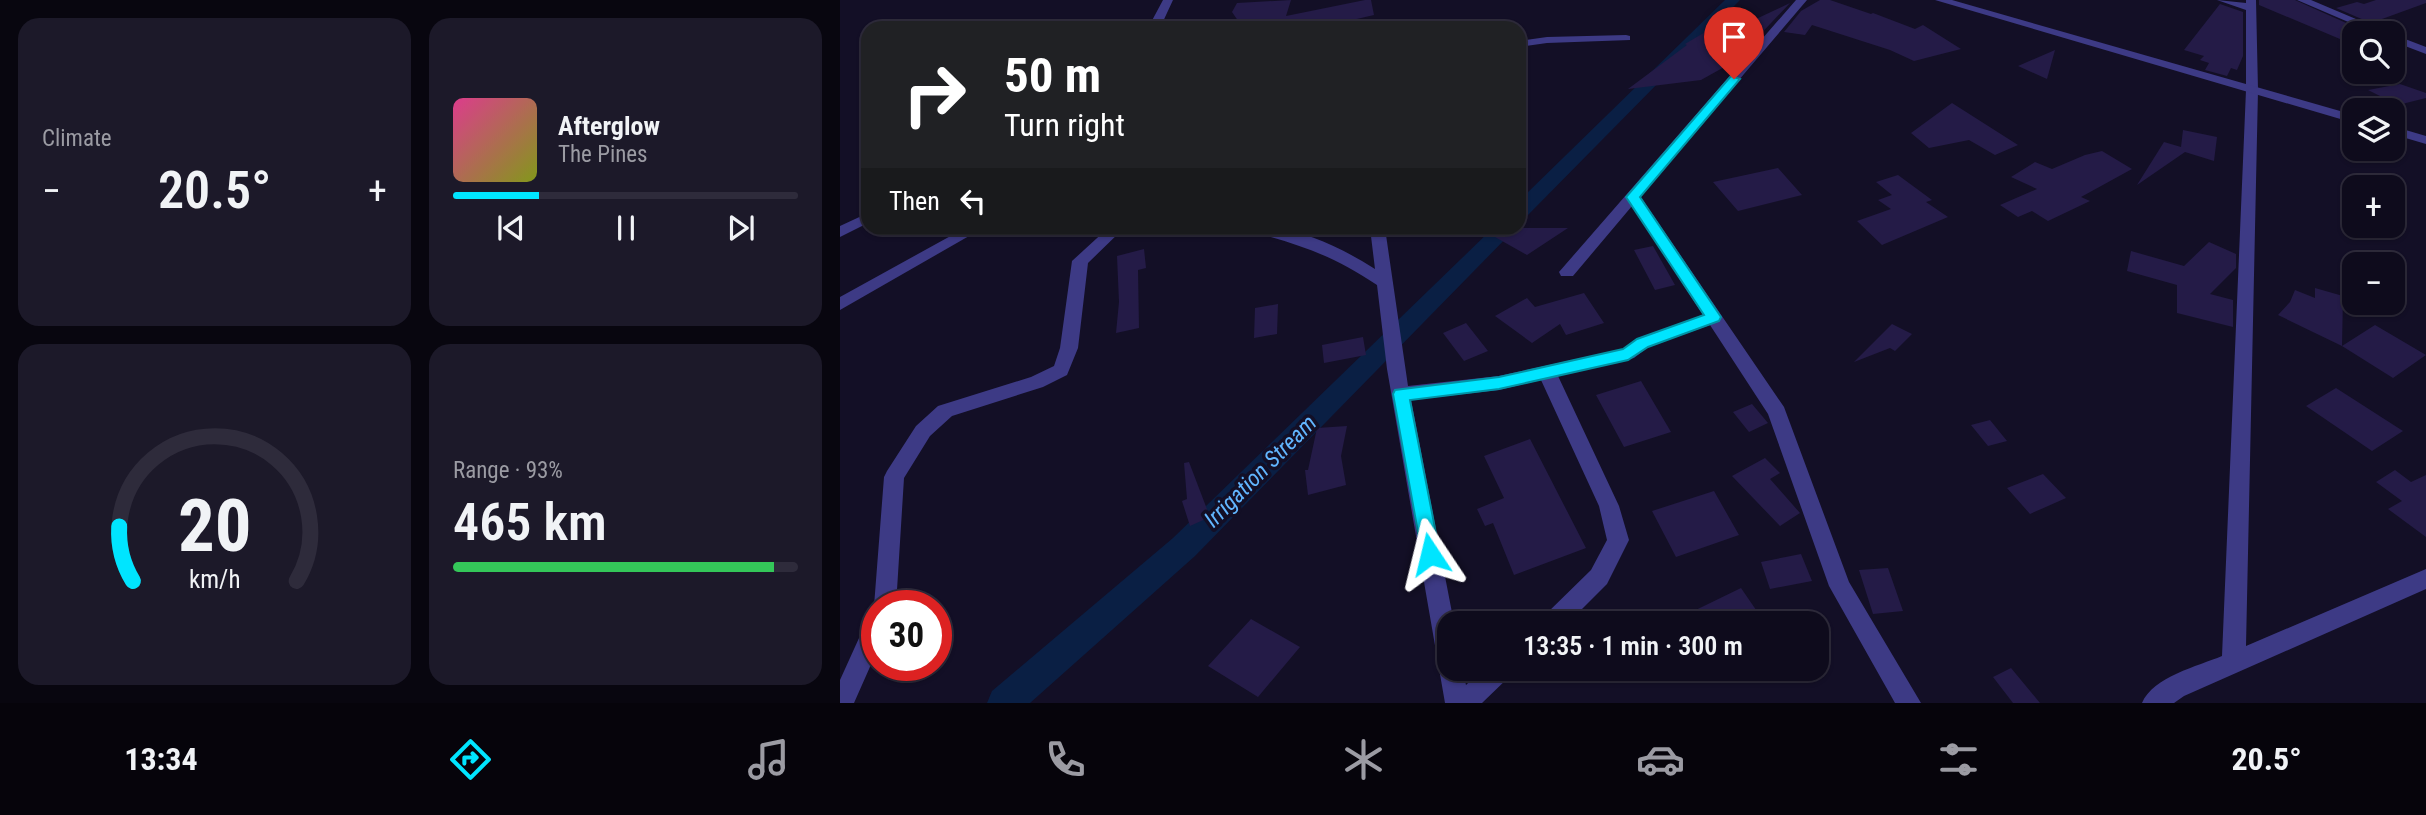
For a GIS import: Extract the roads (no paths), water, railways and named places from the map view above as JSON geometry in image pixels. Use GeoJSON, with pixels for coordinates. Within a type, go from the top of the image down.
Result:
{"type":"FeatureCollection","features":[{"type":"Feature","properties":{"kind":"street"},"geometry":{"type":"LineString","coordinates":[[1158,21],[1168,0]]}},
{"type":"Feature","properties":{"kind":"street"},"geometry":{"type":"LineString","coordinates":[[1567,272],[1802,0]]}},
{"type":"Feature","properties":{"kind":"street"},"geometry":{"type":"LineString","coordinates":[[1940,0],[2342,116]]}},
{"type":"Feature","properties":{"kind":"street"},"geometry":{"type":"LineString","coordinates":[[2222,0],[2251,4],[2252,90],[2234,663]]}},
{"type":"Feature","properties":{"kind":"street"},"geometry":{"type":"LineString","coordinates":[[2302,0],[2354,21]]}},
{"type":"Feature","properties":{"kind":"street"},"geometry":{"type":"LineString","coordinates":[[1526,43],[1626,38]]}},
{"type":"Feature","properties":{"kind":"street"},"geometry":{"type":"LineString","coordinates":[[2405,42],[2426,51]]}},
{"type":"Feature","properties":{"kind":"street"},"geometry":{"type":"LineString","coordinates":[[2405,134],[2426,140]]}},
{"type":"Feature","properties":{"kind":"street"},"geometry":{"type":"LineString","coordinates":[[1633,197],[1777,412],[1840,586],[1909,703]]}},
{"type":"Feature","properties":{"kind":"street"},"geometry":{"type":"LineString","coordinates":[[840,232],[861,221]]}},
{"type":"Feature","properties":{"kind":"street"},"geometry":{"type":"LineString","coordinates":[[840,304],[963,235]]}},
{"type":"Feature","properties":{"kind":"street"},"geometry":{"type":"LineString","coordinates":[[886,590],[894,477],[923,430],[945,411],[1037,382],[1061,370],[1069,348],[1080,261],[1108,235]]}},
{"type":"Feature","properties":{"kind":"street"},"geometry":{"type":"LineString","coordinates":[[1292,235],[1348,258],[1385,283]]}},
{"type":"Feature","properties":{"kind":"street"},"geometry":{"type":"LineString","coordinates":[[1379,235],[1401,394],[1440,611]]}},
{"type":"Feature","properties":{"kind":"street"},"geometry":{"type":"LineString","coordinates":[[1401,394],[1499,383],[1628,354],[1642,343],[1714,317]]}},
{"type":"Feature","properties":{"kind":"street"},"geometry":{"type":"LineString","coordinates":[[1547,373],[1609,506],[1618,540],[1599,577],[1564,611]]}},
{"type":"Feature","properties":{"kind":"street"},"geometry":{"type":"LineString","coordinates":[[2154,703],[2175,688],[2426,579]]}},
{"type":"Feature","properties":{"kind":"street"},"geometry":{"type":"LineString","coordinates":[[842,703],[861,660]]}},
{"type":"Feature","properties":{"kind":"street"},"geometry":{"type":"LineString","coordinates":[[1453,681],[1457,703]]}},
{"type":"Feature","properties":{"kind":"street"},"geometry":{"type":"LineString","coordinates":[[1464,703],[1488,681]]}},
{"type":"Feature","properties":{"kind":"waterway","name":"Irrigation Stream"},"geometry":{"type":"LineString","coordinates":[[1526,206],[1733,0]]}},
{"type":"Feature","properties":{"kind":"waterway","name":"Irrigation Stream"},"geometry":{"type":"LineString","coordinates":[[1004,703],[1184,547],[1498,235]]}}]}
